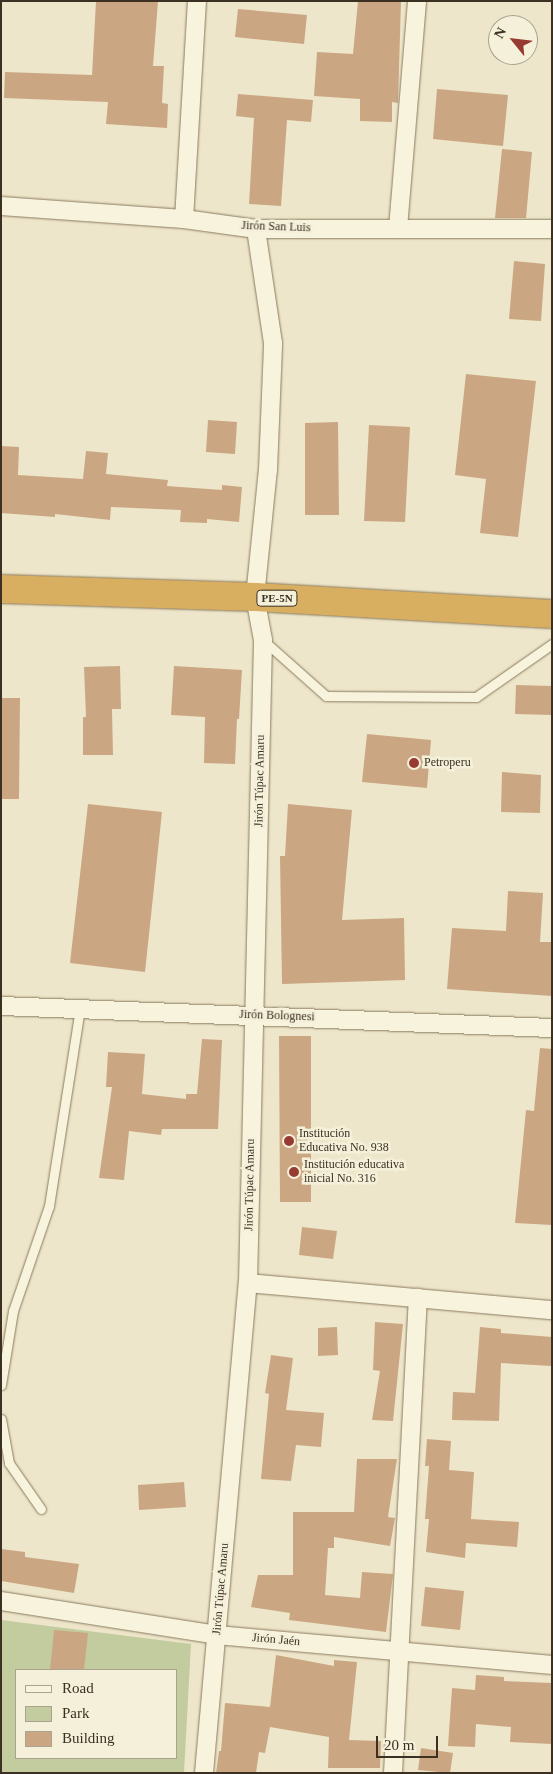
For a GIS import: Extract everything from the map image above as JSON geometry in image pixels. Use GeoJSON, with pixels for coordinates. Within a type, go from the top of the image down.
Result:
{"type":"FeatureCollection","features":[{"type":"Feature","properties":{"kind":"highway","name":"PE-5N"},"geometry":{"type":"LineString","coordinates":[[1,589],[255,597],[552,614]]}},
{"type":"Feature","properties":{"kind":"street"},"geometry":{"type":"LineString","coordinates":[[184,219],[196,1]]}},
{"type":"Feature","properties":{"kind":"street"},"geometry":{"type":"LineString","coordinates":[[398,228],[417,1]]}},
{"type":"Feature","properties":{"kind":"street","name":"Jirón San Luis"},"geometry":{"type":"LineString","coordinates":[[1,206],[184,219],[256,228],[552,229]]}},
{"type":"Feature","properties":{"kind":"street","name":"Jirón Túpac Amaru"},"geometry":{"type":"LineString","coordinates":[[204,1773],[248,1283],[263,640],[255,597],[268,470],[273,343],[256,228]]}},
{"type":"Feature","properties":{"kind":"street","name":"Jirón Bolognesi"},"geometry":{"type":"LineString","coordinates":[[1,1006],[552,1028]]}},
{"type":"Feature","properties":{"kind":"street"},"geometry":{"type":"LineString","coordinates":[[248,1283],[552,1310]]}},
{"type":"Feature","properties":{"kind":"street"},"geometry":{"type":"LineString","coordinates":[[393,1773],[418,1298]]}},
{"type":"Feature","properties":{"kind":"street","name":"Jirón Jaén"},"geometry":{"type":"LineString","coordinates":[[1,1601],[217,1634],[552,1665]]}},
{"type":"Feature","properties":{"kind":"lane"},"geometry":{"type":"LineString","coordinates":[[263,640],[326,696],[476,697],[552,644]]}},
{"type":"Feature","properties":{"kind":"lane"},"geometry":{"type":"LineString","coordinates":[[1,1385],[13,1311],[49,1206],[80,1009]]}},
{"type":"Feature","properties":{"kind":"lane"},"geometry":{"type":"LineString","coordinates":[[1,1419],[9,1463],[40,1509]]}},
{"type":"Feature","properties":{"kind":"green space"},"geometry":{"type":"Polygon","coordinates":[[[1,1620],[191,1644],[184,1773],[1,1773],[1,1620]]]}},
{"type":"Feature","properties":{"kind":"building"},"geometry":{"type":"Polygon","coordinates":[[[96,1],[158,1],[153,66],[164,66],[162,103],[168,104],[167,128],[106,124],[108,102],[4,98],[5,72],[92,75],[96,1]]]}},
{"type":"Feature","properties":{"kind":"building"},"geometry":{"type":"Polygon","coordinates":[[[358,1],[401,1],[398,103],[392,102],[392,122],[360,121],[360,99],[314,96],[317,52],[353,54],[358,1]]]}},
{"type":"Feature","properties":{"kind":"building"},"geometry":{"type":"Polygon","coordinates":[[[238,9],[307,15],[304,44],[235,37],[238,9]]]}},
{"type":"Feature","properties":{"kind":"building"},"geometry":{"type":"Polygon","coordinates":[[[437,89],[508,95],[503,146],[433,139],[437,89]]]}},
{"type":"Feature","properties":{"kind":"building"},"geometry":{"type":"Polygon","coordinates":[[[238,94],[313,100],[311,122],[287,120],[281,206],[249,204],[254,118],[236,116],[238,94]]]}},
{"type":"Feature","properties":{"kind":"building"},"geometry":{"type":"Polygon","coordinates":[[[502,149],[532,152],[526,218],[495,218],[502,149]]]}},
{"type":"Feature","properties":{"kind":"building"},"geometry":{"type":"Polygon","coordinates":[[[514,261],[545,264],[541,321],[509,319],[514,261]]]}},
{"type":"Feature","properties":{"kind":"building"},"geometry":{"type":"Polygon","coordinates":[[[466,374],[536,381],[518,537],[480,533],[486,479],[455,475],[466,374]]]}},
{"type":"Feature","properties":{"kind":"building"},"geometry":{"type":"Polygon","coordinates":[[[208,420],[237,422],[235,454],[206,452],[208,420]]]}},
{"type":"Feature","properties":{"kind":"building"},"geometry":{"type":"Polygon","coordinates":[[[338,422],[339,515],[305,515],[305,423],[338,422]]]}},
{"type":"Feature","properties":{"kind":"building"},"geometry":{"type":"Polygon","coordinates":[[[369,425],[410,427],[405,522],[364,521],[369,425]]]}},
{"type":"Feature","properties":{"kind":"building"},"geometry":{"type":"Polygon","coordinates":[[[1,446],[19,447],[18,475],[83,479],[86,451],[108,453],[106,474],[168,480],[167,486],[222,490],[222,485],[242,487],[239,522],[207,519],[207,523],[180,522],[181,510],[111,507],[110,520],[55,514],[55,517],[1,513],[1,446]]]}},
{"type":"Feature","properties":{"kind":"building"},"geometry":{"type":"Polygon","coordinates":[[[120,666],[121,709],[112,709],[113,755],[83,755],[83,717],[86,717],[84,667],[120,666]]]}},
{"type":"Feature","properties":{"kind":"building"},"geometry":{"type":"Polygon","coordinates":[[[174,666],[242,670],[235,764],[204,763],[205,717],[171,715],[174,666]]]}},
{"type":"Feature","properties":{"kind":"building"},"geometry":{"type":"Polygon","coordinates":[[[516,685],[552,686],[552,715],[515,714],[516,685]]]}},
{"type":"Feature","properties":{"kind":"building"},"geometry":{"type":"Polygon","coordinates":[[[1,698],[20,698],[19,799],[1,799],[1,698]]]}},
{"type":"Feature","properties":{"kind":"building"},"geometry":{"type":"Polygon","coordinates":[[[367,734],[431,740],[427,788],[362,782],[367,734]]]}},
{"type":"Feature","properties":{"kind":"building"},"geometry":{"type":"Polygon","coordinates":[[[502,772],[541,775],[540,813],[501,812],[502,772]]]}},
{"type":"Feature","properties":{"kind":"building"},"geometry":{"type":"Polygon","coordinates":[[[88,804],[162,812],[145,972],[70,963],[88,804]]]}},
{"type":"Feature","properties":{"kind":"building"},"geometry":{"type":"Polygon","coordinates":[[[288,804],[352,810],[342,920],[404,918],[405,980],[282,984],[280,856],[285,856],[288,804]]]}},
{"type":"Feature","properties":{"kind":"building"},"geometry":{"type":"Polygon","coordinates":[[[508,891],[543,893],[540,942],[552,942],[552,996],[447,989],[452,928],[506,931],[508,891]]]}},
{"type":"Feature","properties":{"kind":"building"},"geometry":{"type":"Polygon","coordinates":[[[279,1036],[311,1036],[311,1202],[280,1202],[279,1036]]]}},
{"type":"Feature","properties":{"kind":"building"},"geometry":{"type":"Polygon","coordinates":[[[202,1039],[222,1040],[218,1129],[162,1129],[161,1135],[129,1131],[124,1180],[99,1178],[112,1087],[106,1087],[108,1052],[145,1054],[142,1094],[186,1099],[186,1094],[197,1094],[202,1039]]]}},
{"type":"Feature","properties":{"kind":"building"},"geometry":{"type":"Polygon","coordinates":[[[540,1048],[552,1049],[552,1225],[515,1223],[526,1110],[534,1111],[540,1048]]]}},
{"type":"Feature","properties":{"kind":"building"},"geometry":{"type":"Polygon","coordinates":[[[302,1227],[337,1231],[333,1259],[299,1255],[302,1227]]]}},
{"type":"Feature","properties":{"kind":"building"},"geometry":{"type":"Polygon","coordinates":[[[375,1322],[403,1324],[393,1421],[372,1420],[380,1371],[373,1370],[375,1322]]]}},
{"type":"Feature","properties":{"kind":"building"},"geometry":{"type":"Polygon","coordinates":[[[337,1327],[338,1355],[318,1356],[318,1328],[337,1327]]]}},
{"type":"Feature","properties":{"kind":"building"},"geometry":{"type":"Polygon","coordinates":[[[480,1327],[501,1329],[501,1333],[552,1337],[552,1366],[501,1363],[499,1421],[452,1420],[453,1392],[475,1393],[480,1327]]]}},
{"type":"Feature","properties":{"kind":"building"},"geometry":{"type":"Polygon","coordinates":[[[271,1355],[293,1358],[286,1410],[324,1413],[321,1447],[296,1445],[291,1481],[261,1479],[269,1394],[265,1393],[271,1355]]]}},
{"type":"Feature","properties":{"kind":"building"},"geometry":{"type":"Polygon","coordinates":[[[427,1439],[451,1441],[449,1470],[474,1472],[471,1519],[519,1522],[517,1547],[466,1543],[465,1558],[426,1552],[429,1519],[425,1519],[429,1466],[425,1466],[427,1439]]]}},
{"type":"Feature","properties":{"kind":"building"},"geometry":{"type":"Polygon","coordinates":[[[357,1459],[397,1459],[388,1517],[395,1518],[390,1546],[334,1537],[334,1548],[328,1548],[325,1595],[360,1598],[362,1572],[393,1574],[386,1632],[289,1620],[290,1613],[251,1607],[258,1575],[293,1575],[293,1512],[354,1512],[357,1459]]]}},
{"type":"Feature","properties":{"kind":"building"},"geometry":{"type":"Polygon","coordinates":[[[184,1482],[186,1507],[139,1510],[138,1485],[184,1482]]]}},
{"type":"Feature","properties":{"kind":"building"},"geometry":{"type":"Polygon","coordinates":[[[1,1549],[25,1552],[25,1557],[79,1564],[74,1593],[1,1581],[1,1549]]]}},
{"type":"Feature","properties":{"kind":"building"},"geometry":{"type":"Polygon","coordinates":[[[425,1587],[464,1591],[460,1630],[421,1626],[425,1587]]]}},
{"type":"Feature","properties":{"kind":"building"},"geometry":{"type":"Polygon","coordinates":[[[54,1630],[88,1633],[84,1669],[50,1669],[54,1630]]]}},
{"type":"Feature","properties":{"kind":"building"},"geometry":{"type":"Polygon","coordinates":[[[276,1655],[334,1666],[334,1660],[357,1662],[349,1740],[381,1741],[380,1768],[328,1768],[329,1737],[270,1727],[265,1753],[259,1752],[256,1773],[216,1773],[219,1751],[221,1751],[225,1703],[270,1707],[276,1655]]]}},
{"type":"Feature","properties":{"kind":"building"},"geometry":{"type":"Polygon","coordinates":[[[476,1675],[504,1677],[504,1681],[552,1683],[552,1744],[510,1742],[511,1727],[476,1724],[475,1747],[448,1746],[452,1688],[475,1690],[476,1675]]]}},
{"type":"Feature","properties":{"kind":"building"},"geometry":{"type":"Polygon","coordinates":[[[421,1748],[453,1753],[450,1773],[418,1770],[421,1748]]]}},
{"type":"Feature","properties":{"kind":"place","name":"Petroperu"},"geometry":{"type":"Point","coordinates":[414,763]}},
{"type":"Feature","properties":{"kind":"place","name":"Institución Educativa No. 938"},"geometry":{"type":"Point","coordinates":[289,1141]}},
{"type":"Feature","properties":{"kind":"place","name":"Institución educativa inicial No. 316"},"geometry":{"type":"Point","coordinates":[294,1172]}}]}
